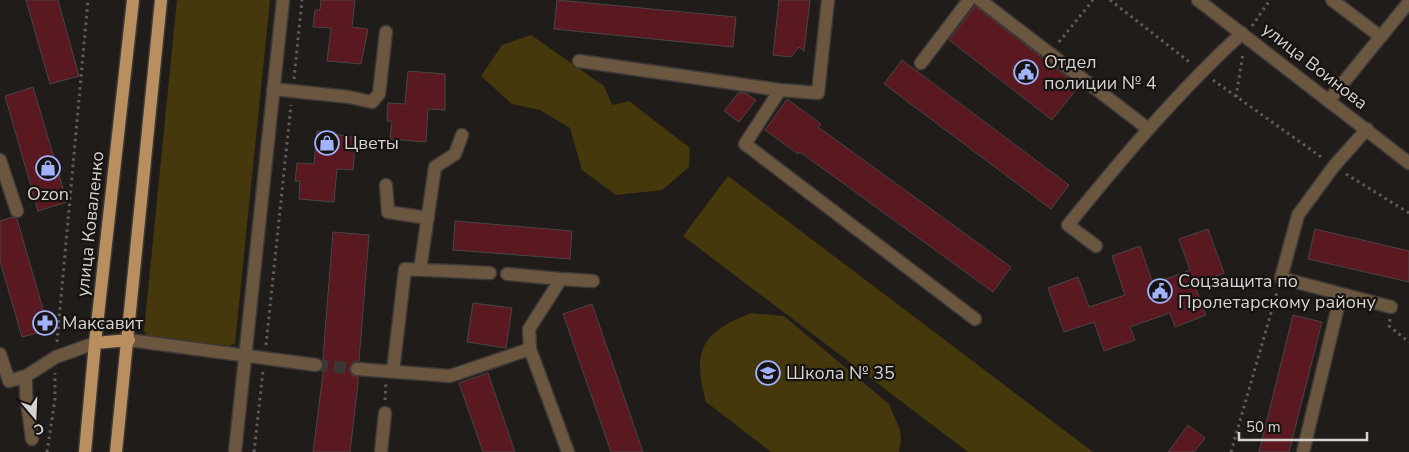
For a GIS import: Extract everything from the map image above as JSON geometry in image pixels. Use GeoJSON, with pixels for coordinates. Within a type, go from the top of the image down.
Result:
{"type":"FeatureCollection","features":[{"type":"Feature","properties":{"kind":"main road","name":"улица Коваленко"},"geometry":{"type":"LineString","coordinates":[[85,452],[95,343],[133,0]]}},
{"type":"Feature","properties":{"kind":"main road"},"geometry":{"type":"LineString","coordinates":[[116,452],[129,340],[161,0]]}},
{"type":"Feature","properties":{"kind":"main road"},"geometry":{"type":"LineString","coordinates":[[95,343],[129,340]]}},
{"type":"Feature","properties":{"kind":"street"},"geometry":{"type":"LineString","coordinates":[[235,452],[283,0]]}},
{"type":"Feature","properties":{"kind":"street"},"geometry":{"type":"LineString","coordinates":[[579,61],[780,90],[818,93],[828,0]]}},
{"type":"Feature","properties":{"kind":"street"},"geometry":{"type":"LineString","coordinates":[[922,63],[969,0]]}},
{"type":"Feature","properties":{"kind":"street"},"geometry":{"type":"LineString","coordinates":[[980,0],[1148,128]]}},
{"type":"Feature","properties":{"kind":"street","name":"улица Воинова"},"geometry":{"type":"LineString","coordinates":[[1198,0],[1409,162]]}},
{"type":"Feature","properties":{"kind":"street"},"geometry":{"type":"LineString","coordinates":[[1332,0],[1381,36]]}},
{"type":"Feature","properties":{"kind":"street"},"geometry":{"type":"LineString","coordinates":[[1330,100],[1409,2]]}},
{"type":"Feature","properties":{"kind":"street"},"geometry":{"type":"LineString","coordinates":[[273,89],[349,97],[372,102],[379,94],[386,32]]}},
{"type":"Feature","properties":{"kind":"street"},"geometry":{"type":"LineString","coordinates":[[1096,246],[1068,225],[1148,128],[1201,71],[1242,33]]}},
{"type":"Feature","properties":{"kind":"street"},"geometry":{"type":"LineString","coordinates":[[780,90],[744,144],[976,319]]}},
{"type":"Feature","properties":{"kind":"street"},"geometry":{"type":"LineString","coordinates":[[1367,129],[1334,166],[1298,215],[1281,278],[1391,307]]}},
{"type":"Feature","properties":{"kind":"street"},"geometry":{"type":"LineString","coordinates":[[420,270],[435,167],[455,154],[462,135]]}},
{"type":"Feature","properties":{"kind":"street"},"geometry":{"type":"LineString","coordinates":[[0,160],[17,211]]}},
{"type":"Feature","properties":{"kind":"street"},"geometry":{"type":"LineString","coordinates":[[386,186],[388,212],[428,218]]}},
{"type":"Feature","properties":{"kind":"street"},"geometry":{"type":"LineString","coordinates":[[389,371],[405,269],[490,273]]}},
{"type":"Feature","properties":{"kind":"street"},"geometry":{"type":"LineString","coordinates":[[507,274],[593,281]]}},
{"type":"Feature","properties":{"kind":"street"},"geometry":{"type":"LineString","coordinates":[[561,279],[529,329],[530,349],[568,452]]}},
{"type":"Feature","properties":{"kind":"street"},"geometry":{"type":"LineString","coordinates":[[1303,452],[1341,294]]}},
{"type":"Feature","properties":{"kind":"street"},"geometry":{"type":"LineString","coordinates":[[129,340],[316,365]]}},
{"type":"Feature","properties":{"kind":"street"},"geometry":{"type":"LineString","coordinates":[[0,354],[4,382],[26,376],[56,357],[95,343]]}},
{"type":"Feature","properties":{"kind":"street"},"geometry":{"type":"LineString","coordinates":[[357,368],[450,376],[530,349]]}},
{"type":"Feature","properties":{"kind":"street"},"geometry":{"type":"LineString","coordinates":[[26,376],[32,439]]}},
{"type":"Feature","properties":{"kind":"street"},"geometry":{"type":"LineString","coordinates":[[381,452],[385,413]]}},
{"type":"Feature","properties":{"kind":"path"},"geometry":{"type":"LineString","coordinates":[[47,452],[55,399],[56,357],[88,0]]}},
{"type":"Feature","properties":{"kind":"path"},"geometry":{"type":"LineString","coordinates":[[254,452],[302,0]]}},
{"type":"Feature","properties":{"kind":"path"},"geometry":{"type":"LineString","coordinates":[[1050,54],[1093,0]]}},
{"type":"Feature","properties":{"kind":"path"},"geometry":{"type":"LineString","coordinates":[[1110,0],[1201,71],[1334,166],[1409,213]]}},
{"type":"Feature","properties":{"kind":"path"},"geometry":{"type":"LineString","coordinates":[[1231,452],[1281,278]]}},
{"type":"Feature","properties":{"kind":"path"},"geometry":{"type":"LineString","coordinates":[[1391,307],[1390,326],[1409,342]]}},
{"type":"Feature","properties":{"kind":"path"},"geometry":{"type":"LineString","coordinates":[[385,413],[389,371]]}},
{"type":"Feature","properties":{"kind":"shaded area"},"geometry":{"type":"Polygon","coordinates":[[[177,0],[270,0],[235,343],[229,346],[147,336],[144,331],[177,0]]]}},
{"type":"Feature","properties":{"kind":"shaded area"},"geometry":{"type":"Polygon","coordinates":[[[531,35],[604,86],[612,105],[629,101],[690,148],[689,167],[662,190],[616,195],[582,170],[570,128],[540,110],[512,104],[481,76],[502,45],[531,35]]]}},
{"type":"Feature","properties":{"kind":"shaded area"},"geometry":{"type":"Polygon","coordinates":[[[728,176],[1093,452],[968,452],[683,236],[728,176]]]}},
{"type":"Feature","properties":{"kind":"shaded area"},"geometry":{"type":"Polygon","coordinates":[[[751,313],[784,316],[889,404],[900,430],[899,452],[771,452],[706,402],[700,369],[704,346],[711,336],[721,328],[751,313]]]}},
{"type":"Feature","properties":{"kind":"building"},"geometry":{"type":"Polygon","coordinates":[[[26,0],[58,0],[79,76],[50,84],[26,0]]]}},
{"type":"Feature","properties":{"kind":"building"},"geometry":{"type":"Polygon","coordinates":[[[321,0],[355,0],[352,27],[368,29],[361,64],[327,61],[331,28],[313,27],[315,10],[320,10],[321,0]]]}},
{"type":"Feature","properties":{"kind":"building"},"geometry":{"type":"Polygon","coordinates":[[[557,0],[736,17],[733,47],[554,29],[557,0]]]}},
{"type":"Feature","properties":{"kind":"building"},"geometry":{"type":"Polygon","coordinates":[[[779,0],[810,0],[804,51],[799,47],[791,57],[773,55],[779,0]]]}},
{"type":"Feature","properties":{"kind":"building","name":"Отдел полиции № 4"},"geometry":{"type":"Polygon","coordinates":[[[975,6],[1079,86],[1052,120],[949,40],[975,6]]]}},
{"type":"Feature","properties":{"kind":"building"},"geometry":{"type":"Polygon","coordinates":[[[902,60],[1069,185],[1051,209],[884,84],[902,60]]]}},
{"type":"Feature","properties":{"kind":"building"},"geometry":{"type":"Polygon","coordinates":[[[408,71],[445,74],[445,110],[428,109],[426,142],[390,139],[392,121],[387,121],[388,103],[405,104],[408,71]]]}},
{"type":"Feature","properties":{"kind":"building"},"geometry":{"type":"Polygon","coordinates":[[[33,87],[67,202],[38,211],[5,96],[33,87]]]}},
{"type":"Feature","properties":{"kind":"building"},"geometry":{"type":"Polygon","coordinates":[[[739,92],[747,94],[756,100],[739,122],[724,111],[739,92]]]}},
{"type":"Feature","properties":{"kind":"building"},"geometry":{"type":"Polygon","coordinates":[[[787,99],[821,124],[818,127],[1011,267],[993,292],[800,152],[798,154],[765,130],[787,99]]]}},
{"type":"Feature","properties":{"kind":"building"},"geometry":{"type":"Polygon","coordinates":[[[317,131],[356,138],[353,170],[337,169],[334,202],[299,199],[300,181],[295,181],[297,163],[314,164],[317,131]]]}},
{"type":"Feature","properties":{"kind":"building"},"geometry":{"type":"Polygon","coordinates":[[[12,217],[17,219],[49,330],[22,337],[0,261],[0,221],[12,217]]]}},
{"type":"Feature","properties":{"kind":"building"},"geometry":{"type":"Polygon","coordinates":[[[455,221],[572,231],[570,259],[453,250],[455,221]]]}},
{"type":"Feature","properties":{"kind":"building","name":"Соцзащита по Пролетарскому району"},"geometry":{"type":"Polygon","coordinates":[[[1208,229],[1224,273],[1194,284],[1206,315],[1175,327],[1170,313],[1130,327],[1135,340],[1104,351],[1094,322],[1064,332],[1048,288],[1078,277],[1089,307],[1125,295],[1112,256],[1140,246],[1153,284],[1190,270],[1179,239],[1208,229]]]}},
{"type":"Feature","properties":{"kind":"building"},"geometry":{"type":"Polygon","coordinates":[[[1315,229],[1409,251],[1409,282],[1308,259],[1315,229]]]}},
{"type":"Feature","properties":{"kind":"building"},"geometry":{"type":"Polygon","coordinates":[[[333,232],[369,235],[359,361],[353,362],[349,369],[352,375],[358,377],[358,383],[350,452],[313,452],[324,366],[323,357],[333,232]]]}},
{"type":"Feature","properties":{"kind":"building"},"geometry":{"type":"Polygon","coordinates":[[[473,303],[512,308],[506,348],[467,342],[473,303]]]}},
{"type":"Feature","properties":{"kind":"building"},"geometry":{"type":"Polygon","coordinates":[[[592,304],[643,452],[611,452],[563,314],[592,304]]]}},
{"type":"Feature","properties":{"kind":"building"},"geometry":{"type":"Polygon","coordinates":[[[1293,315],[1322,322],[1289,452],[1259,452],[1293,315]]]}},
{"type":"Feature","properties":{"kind":"building"},"geometry":{"type":"Polygon","coordinates":[[[488,373],[515,452],[483,452],[459,383],[488,373]]]}},
{"type":"Feature","properties":{"kind":"building"},"geometry":{"type":"Polygon","coordinates":[[[1188,425],[1205,438],[1194,452],[1168,452],[1188,425]]]}},
{"type":"Feature","properties":{"kind":"tunnel"},"geometry":{"type":"LineString","coordinates":[[316,365],[357,369]]}},
{"type":"Feature","properties":{"kind":"place","name":"Отдел полиции № 4"},"geometry":{"type":"Point","coordinates":[1026,72]}},
{"type":"Feature","properties":{"kind":"place","name":"Цветы"},"geometry":{"type":"Point","coordinates":[327,143]}},
{"type":"Feature","properties":{"kind":"place","name":"Ozon"},"geometry":{"type":"Point","coordinates":[48,168]}},
{"type":"Feature","properties":{"kind":"place","name":"Соцзащита по Пролетарскому району"},"geometry":{"type":"Point","coordinates":[1160,291]}},
{"type":"Feature","properties":{"kind":"place","name":"Максавит"},"geometry":{"type":"Point","coordinates":[45,323]}},
{"type":"Feature","properties":{"kind":"place","name":"Школа № 35"},"geometry":{"type":"Point","coordinates":[768,373]}}]}
